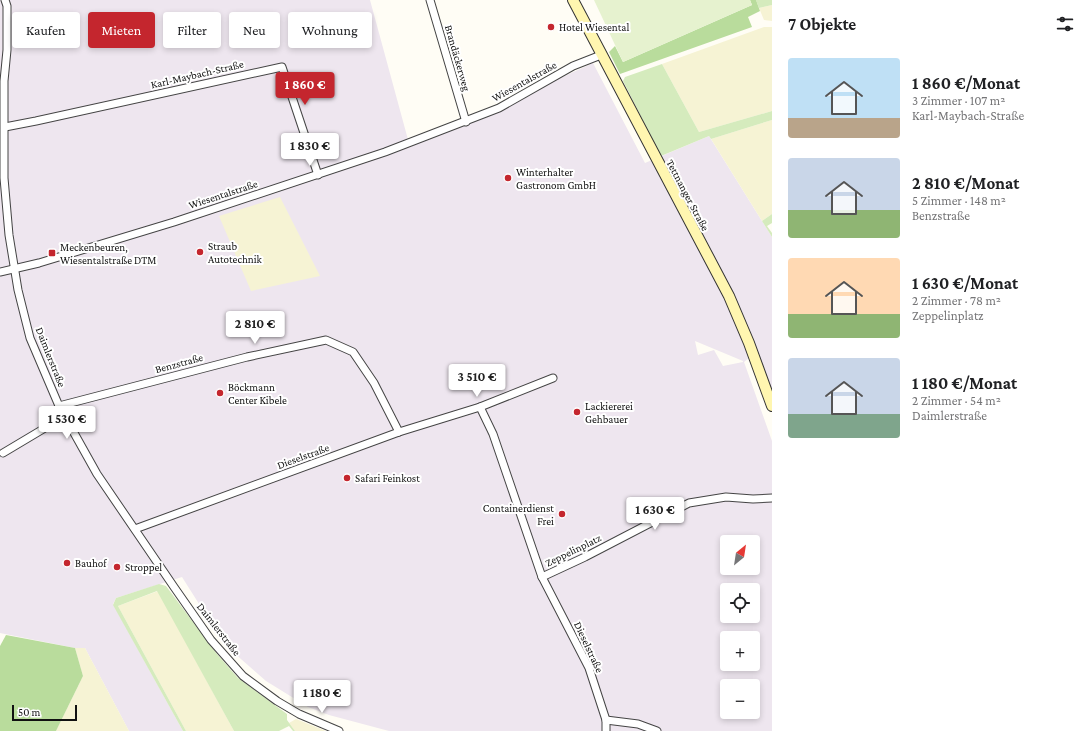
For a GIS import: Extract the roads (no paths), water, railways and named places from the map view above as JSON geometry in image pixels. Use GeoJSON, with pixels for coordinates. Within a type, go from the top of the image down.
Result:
{"type":"FeatureCollection","features":[{"type":"Feature","properties":{"kind":"main road","name":"Tettnanger Straße"},"geometry":{"type":"LineString","coordinates":[[572,0],[728,296],[749,342],[772,406]]}},
{"type":"Feature","properties":{"kind":"street","name":"Daimlerstraße"},"geometry":{"type":"LineString","coordinates":[[5,0],[7,6],[7,42],[4,81],[4,178],[9,235],[18,290],[30,338],[59,406],[97,474],[211,640],[243,676],[272,698],[299,714],[339,731]]}},
{"type":"Feature","properties":{"kind":"street","name":"Brandäckerweg"},"geometry":{"type":"LineString","coordinates":[[430,0],[466,122]]}},
{"type":"Feature","properties":{"kind":"street","name":"Wiesentalstraße"},"geometry":{"type":"LineString","coordinates":[[0,272],[39,263],[318,175],[385,152],[499,108],[573,66],[601,54]]}},
{"type":"Feature","properties":{"kind":"street","name":"Karl-Maybach-Straße"},"geometry":{"type":"LineString","coordinates":[[5,127],[282,67],[318,175]]}},
{"type":"Feature","properties":{"kind":"street","name":"Benzstraße"},"geometry":{"type":"LineString","coordinates":[[59,406],[247,357],[326,340],[353,352],[374,383],[399,432]]}},
{"type":"Feature","properties":{"kind":"street","name":"Dieselstraße"},"geometry":{"type":"LineString","coordinates":[[134,529],[399,432],[480,407],[553,378]]}},
{"type":"Feature","properties":{"kind":"street","name":"Dieselstraße"},"geometry":{"type":"LineString","coordinates":[[480,407],[493,434],[542,577],[589,668],[606,720],[606,731]]}},
{"type":"Feature","properties":{"kind":"street"},"geometry":{"type":"LineString","coordinates":[[3,453],[65,416]]}},
{"type":"Feature","properties":{"kind":"street","name":"Zeppelinplatz"},"geometry":{"type":"LineString","coordinates":[[542,577],[585,557],[689,504],[726,497],[753,499],[772,498]]}},
{"type":"Feature","properties":{"kind":"street"},"geometry":{"type":"LineString","coordinates":[[606,720],[638,724],[657,731]]}},
{"type":"Feature","properties":{"kind":"place","name":"Hotel Wiesental"},"geometry":{"type":"Point","coordinates":[551,27]}},
{"type":"Feature","properties":{"kind":"place","name":"Winterhalter Gastronom GmbH"},"geometry":{"type":"Point","coordinates":[508,178]}},
{"type":"Feature","properties":{"kind":"place","name":"Straub Autotechnik"},"geometry":{"type":"Point","coordinates":[200,252]}},
{"type":"Feature","properties":{"kind":"place","name":"Meckenbeuren, Wiesentalstraße DTM"},"geometry":{"type":"Point","coordinates":[52,253]}},
{"type":"Feature","properties":{"kind":"place","name":"Böckmann Center Kibele"},"geometry":{"type":"Point","coordinates":[220,393]}},
{"type":"Feature","properties":{"kind":"place","name":"Lackiererei Gehbauer"},"geometry":{"type":"Point","coordinates":[577,412]}},
{"type":"Feature","properties":{"kind":"place","name":"Safari Feinkost"},"geometry":{"type":"Point","coordinates":[347,478]}},
{"type":"Feature","properties":{"kind":"place","name":"Containerdienst Frei"},"geometry":{"type":"Point","coordinates":[562,514]}},
{"type":"Feature","properties":{"kind":"place","name":"Bauhof"},"geometry":{"type":"Point","coordinates":[67,563]}},
{"type":"Feature","properties":{"kind":"place","name":"Stroppel"},"geometry":{"type":"Point","coordinates":[117,567]}}]}
